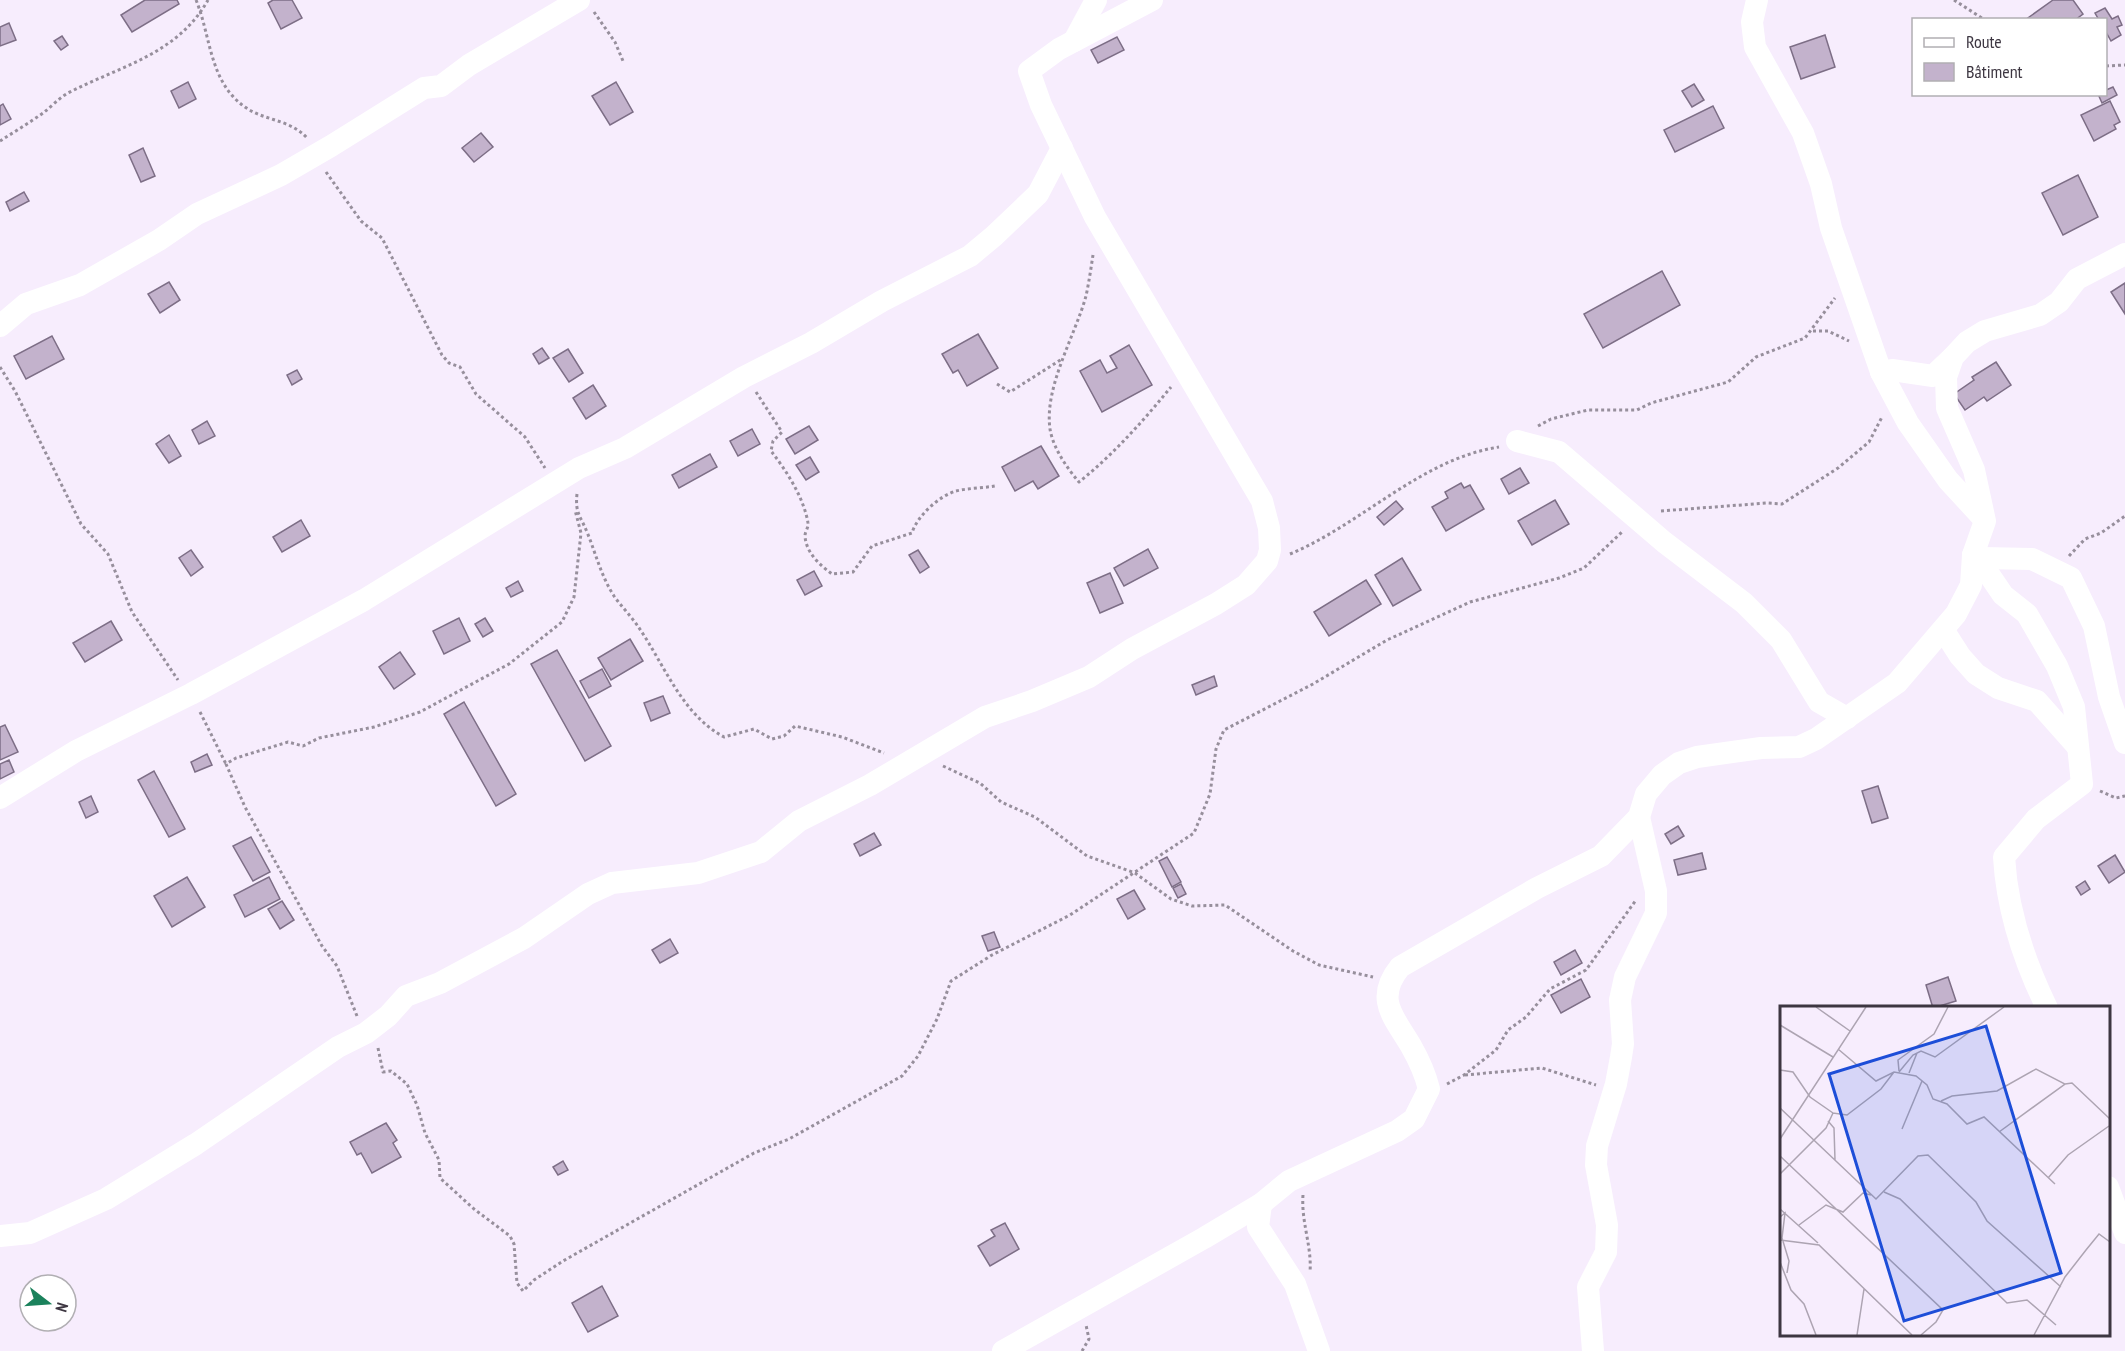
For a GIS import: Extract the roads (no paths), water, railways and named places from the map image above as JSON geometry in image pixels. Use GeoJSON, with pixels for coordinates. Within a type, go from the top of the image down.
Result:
{"type":"FeatureCollection","features":[{"type":"Feature","properties":{"kind":"street"},"geometry":{"type":"LineString","coordinates":[[1074,41],[1096,0]]}},
{"type":"Feature","properties":{"kind":"street"},"geometry":{"type":"LineString","coordinates":[[0,1236],[30,1233],[105,1199],[196,1144],[338,1047],[366,1033],[406,996],[440,984],[524,938],[581,898],[612,883],[698,873],[761,852],[799,821],[870,785],[985,717],[1032,702],[1089,677],[1246,585],[1267,561],[1270,550],[1269,528],[1262,501],[1095,217],[1041,105],[1029,70],[1074,41],[1152,0]]}},
{"type":"Feature","properties":{"kind":"street"},"geometry":{"type":"LineString","coordinates":[[1757,0],[1752,22],[1755,47],[1803,133],[1878,362],[1908,423],[1948,480],[1977,509],[1985,521]]}},
{"type":"Feature","properties":{"kind":"street"},"geometry":{"type":"LineString","coordinates":[[0,326],[26,304],[80,285],[159,240],[197,214],[281,175],[424,88],[441,86],[470,65],[586,5]]}},
{"type":"Feature","properties":{"kind":"street"},"geometry":{"type":"LineString","coordinates":[[0,798],[76,751],[191,694],[364,600],[532,498],[552,483],[626,448],[744,376],[811,344],[882,301],[970,256],[1038,194],[1062,148]]}},
{"type":"Feature","properties":{"kind":"street"},"geometry":{"type":"LineString","coordinates":[[1878,362],[1892,370],[1933,376],[1967,342],[1985,331],[2040,315],[2059,302],[2078,279],[2125,254]]}},
{"type":"Feature","properties":{"kind":"street"},"geometry":{"type":"LineString","coordinates":[[1003,1351],[1261,1204],[1289,1182],[1397,1131],[1414,1119],[1430,1089],[1424,1070],[1388,1009],[1389,980],[1400,967],[1537,888],[1601,856],[1639,817],[1646,794],[1662,775],[1679,763],[1697,757],[1761,748],[1799,747],[1816,739],[1897,683],[1944,631],[1971,585],[1985,521],[1974,470],[1947,408],[1946,377],[1953,357]]}},
{"type":"Feature","properties":{"kind":"street"},"geometry":{"type":"LineString","coordinates":[[1517,441],[1559,452],[1637,518],[1744,603],[1781,640],[1819,702],[1847,718]]}},
{"type":"Feature","properties":{"kind":"street"},"geometry":{"type":"LineString","coordinates":[[1978,556],[2032,559],[2071,578],[2094,626],[2109,697],[2125,743]]}},
{"type":"Feature","properties":{"kind":"street"},"geometry":{"type":"LineString","coordinates":[[1978,556],[2003,595],[2027,614],[2057,666],[2074,707],[2076,745],[2082,784],[2036,819],[2004,857],[2005,878],[2027,968],[2046,1006]]}},
{"type":"Feature","properties":{"kind":"street"},"geometry":{"type":"LineString","coordinates":[[1944,631],[1960,656],[1976,674],[1998,688],[2037,701],[2076,745]]}},
{"type":"Feature","properties":{"kind":"street"},"geometry":{"type":"LineString","coordinates":[[1593,1351],[1588,1287],[1605,1252],[1607,1225],[1596,1165],[1597,1146],[1616,1084],[1623,1044],[1620,1000],[1624,976],[1656,913],[1656,891],[1639,817]]}},
{"type":"Feature","properties":{"kind":"street"},"geometry":{"type":"LineString","coordinates":[[2110,1190],[2125,1233]]}},
{"type":"Feature","properties":{"kind":"street"},"geometry":{"type":"LineString","coordinates":[[1261,1204],[1258,1227],[1295,1284],[1319,1351]]}}]}
